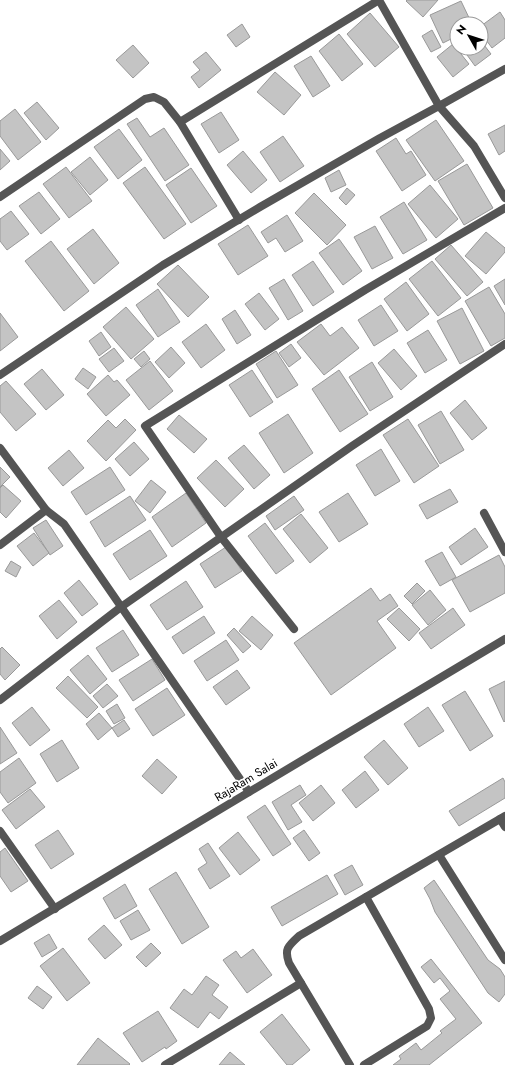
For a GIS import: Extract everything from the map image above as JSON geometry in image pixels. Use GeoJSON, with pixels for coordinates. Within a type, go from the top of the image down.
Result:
{"type":"FeatureCollection","features":[{"type":"Feature","properties":{"kind":"street"},"geometry":{"type":"LineString","coordinates":[[180,122],[379,0],[439,106],[474,146],[505,198]]}},
{"type":"Feature","properties":{"kind":"street"},"geometry":{"type":"LineString","coordinates":[[0,375],[163,265],[380,138],[505,69]]}},
{"type":"Feature","properties":{"kind":"street"},"geometry":{"type":"LineString","coordinates":[[0,197],[145,99],[154,97],[164,102],[180,122],[239,220]]}},
{"type":"Feature","properties":{"kind":"street"},"geometry":{"type":"LineString","coordinates":[[294,630],[221,537],[144,426],[365,290],[505,208]]}},
{"type":"Feature","properties":{"kind":"street"},"geometry":{"type":"LineString","coordinates":[[0,700],[121,607],[352,446],[505,344]]}},
{"type":"Feature","properties":{"kind":"street"},"geometry":{"type":"LineString","coordinates":[[0,448],[46,510],[64,524],[250,792]]}},
{"type":"Feature","properties":{"kind":"street"},"geometry":{"type":"LineString","coordinates":[[0,545],[46,510]]}},
{"type":"Feature","properties":{"kind":"street"},"geometry":{"type":"LineString","coordinates":[[484,513],[505,552]]}},
{"type":"Feature","properties":{"kind":"street","name":"RajaRam Salai"},"geometry":{"type":"LineString","coordinates":[[0,941],[505,639]]}},
{"type":"Feature","properties":{"kind":"street"},"geometry":{"type":"LineString","coordinates":[[350,1065],[289,964],[286,955],[289,945],[299,936],[503,817],[505,827]]}},
{"type":"Feature","properties":{"kind":"street"},"geometry":{"type":"LineString","coordinates":[[0,831],[54,909]]}},
{"type":"Feature","properties":{"kind":"street"},"geometry":{"type":"LineString","coordinates":[[439,855],[505,960]]}},
{"type":"Feature","properties":{"kind":"street"},"geometry":{"type":"LineString","coordinates":[[364,1065],[427,1026],[431,1018],[429,1009],[366,898]]}},
{"type":"Feature","properties":{"kind":"street"},"geometry":{"type":"LineString","coordinates":[[165,1065],[301,983]]}},
{"type":"Feature","properties":{"kind":"building"},"geometry":{"type":"Polygon","coordinates":[[[438,0],[423,17],[406,1],[438,0]]]}},
{"type":"Feature","properties":{"kind":"building"},"geometry":{"type":"Polygon","coordinates":[[[461,1],[468,16],[449,16],[449,40],[443,43],[430,15],[461,1]]]}},
{"type":"Feature","properties":{"kind":"building"},"geometry":{"type":"Polygon","coordinates":[[[500,12],[505,20],[505,38],[492,48],[489,44],[489,20],[500,12]]]}},
{"type":"Feature","properties":{"kind":"building"},"geometry":{"type":"Polygon","coordinates":[[[370,13],[399,47],[375,67],[347,34],[370,13]]]}},
{"type":"Feature","properties":{"kind":"building"},"geometry":{"type":"Polygon","coordinates":[[[242,24],[250,37],[236,47],[227,35],[242,24]]]}},
{"type":"Feature","properties":{"kind":"building"},"geometry":{"type":"Polygon","coordinates":[[[432,30],[441,47],[431,52],[422,36],[432,30]]]}},
{"type":"Feature","properties":{"kind":"building"},"geometry":{"type":"Polygon","coordinates":[[[339,34],[363,64],[342,81],[319,51],[339,34]]]}},
{"type":"Feature","properties":{"kind":"building"},"geometry":{"type":"Polygon","coordinates":[[[133,45],[149,63],[133,78],[116,60],[133,45]]]}},
{"type":"Feature","properties":{"kind":"building"},"geometry":{"type":"Polygon","coordinates":[[[449,47],[449,56],[463,56],[469,64],[453,77],[437,57],[449,47]]]}},
{"type":"Feature","properties":{"kind":"building"},"geometry":{"type":"Polygon","coordinates":[[[206,52],[221,70],[199,88],[191,77],[200,70],[193,62],[206,52]]]}},
{"type":"Feature","properties":{"kind":"building"},"geometry":{"type":"Polygon","coordinates":[[[311,56],[330,86],[313,97],[294,66],[311,56]]]}},
{"type":"Feature","properties":{"kind":"building"},"geometry":{"type":"Polygon","coordinates":[[[468,56],[488,56],[475,66],[468,56]]]}},
{"type":"Feature","properties":{"kind":"building"},"geometry":{"type":"Polygon","coordinates":[[[275,72],[301,95],[284,115],[257,92],[275,72]]]}},
{"type":"Feature","properties":{"kind":"building"},"geometry":{"type":"Polygon","coordinates":[[[37,102],[59,128],[46,140],[24,113],[37,102]]]}},
{"type":"Feature","properties":{"kind":"building"},"geometry":{"type":"Polygon","coordinates":[[[15,109],[41,142],[18,160],[0,136],[0,121],[15,109]]]}},
{"type":"Feature","properties":{"kind":"building"},"geometry":{"type":"Polygon","coordinates":[[[221,112],[239,140],[219,153],[201,124],[221,112]]]}},
{"type":"Feature","properties":{"kind":"building"},"geometry":{"type":"Polygon","coordinates":[[[137,118],[150,137],[164,128],[189,165],[165,181],[127,124],[137,118]]]}},
{"type":"Feature","properties":{"kind":"building"},"geometry":{"type":"Polygon","coordinates":[[[436,120],[464,161],[435,181],[406,140],[436,120]]]}},
{"type":"Feature","properties":{"kind":"building"},"geometry":{"type":"Polygon","coordinates":[[[505,125],[505,151],[499,155],[488,134],[505,125]]]}},
{"type":"Feature","properties":{"kind":"building"},"geometry":{"type":"Polygon","coordinates":[[[119,129],[142,160],[118,179],[94,147],[119,129]]]}},
{"type":"Feature","properties":{"kind":"building"},"geometry":{"type":"Polygon","coordinates":[[[283,136],[304,166],[280,182],[260,152],[283,136]]]}},
{"type":"Feature","properties":{"kind":"building"},"geometry":{"type":"Polygon","coordinates":[[[396,138],[406,154],[411,151],[426,175],[402,191],[376,151],[396,138]]]}},
{"type":"Feature","properties":{"kind":"building"},"geometry":{"type":"Polygon","coordinates":[[[0,149],[10,161],[0,170],[0,149]]]}},
{"type":"Feature","properties":{"kind":"building"},"geometry":{"type":"Polygon","coordinates":[[[243,151],[267,180],[251,193],[227,165],[243,151]]]}},
{"type":"Feature","properties":{"kind":"building"},"geometry":{"type":"Polygon","coordinates":[[[90,157],[108,180],[90,195],[71,172],[90,157]]]}},
{"type":"Feature","properties":{"kind":"building"},"geometry":{"type":"Polygon","coordinates":[[[467,164],[493,208],[464,225],[438,181],[467,164]]]}},
{"type":"Feature","properties":{"kind":"building"},"geometry":{"type":"Polygon","coordinates":[[[66,167],[92,201],[69,218],[43,184],[66,167]]]}},
{"type":"Feature","properties":{"kind":"building"},"geometry":{"type":"Polygon","coordinates":[[[145,167],[186,224],[164,239],[123,183],[145,167]]]}},
{"type":"Feature","properties":{"kind":"building"},"geometry":{"type":"Polygon","coordinates":[[[191,168],[217,206],[191,223],[166,185],[191,168]]]}},
{"type":"Feature","properties":{"kind":"building"},"geometry":{"type":"Polygon","coordinates":[[[339,170],[346,185],[331,192],[325,178],[339,170]]]}},
{"type":"Feature","properties":{"kind":"building"},"geometry":{"type":"Polygon","coordinates":[[[430,185],[458,219],[436,238],[408,204],[430,185]]]}},
{"type":"Feature","properties":{"kind":"building"},"geometry":{"type":"Polygon","coordinates":[[[347,188],[355,195],[346,205],[339,198],[347,188]]]}},
{"type":"Feature","properties":{"kind":"building"},"geometry":{"type":"Polygon","coordinates":[[[39,192],[60,219],[41,234],[19,206],[39,192]]]}},
{"type":"Feature","properties":{"kind":"building"},"geometry":{"type":"Polygon","coordinates":[[[314,193],[346,225],[327,245],[295,213],[314,193]]]}},
{"type":"Feature","properties":{"kind":"building"},"geometry":{"type":"Polygon","coordinates":[[[404,202],[427,240],[403,254],[380,217],[404,202]]]}},
{"type":"Feature","properties":{"kind":"building"},"geometry":{"type":"Polygon","coordinates":[[[11,211],[29,234],[7,250],[0,241],[0,219],[11,211]]]}},
{"type":"Feature","properties":{"kind":"building"},"geometry":{"type":"Polygon","coordinates":[[[287,215],[303,241],[285,252],[276,238],[268,243],[261,232],[287,215]]]}},
{"type":"Feature","properties":{"kind":"building"},"geometry":{"type":"Polygon","coordinates":[[[248,225],[268,256],[238,275],[218,244],[248,225]]]}},
{"type":"Feature","properties":{"kind":"building"},"geometry":{"type":"Polygon","coordinates":[[[375,226],[393,258],[372,269],[354,237],[375,226]]]}},
{"type":"Feature","properties":{"kind":"building"},"geometry":{"type":"Polygon","coordinates":[[[93,229],[119,263],[94,284],[67,249],[93,229]]]}},
{"type":"Feature","properties":{"kind":"building"},"geometry":{"type":"Polygon","coordinates":[[[486,232],[505,248],[505,252],[486,274],[465,256],[486,232]]]}},
{"type":"Feature","properties":{"kind":"building"},"geometry":{"type":"Polygon","coordinates":[[[339,239],[362,271],[343,285],[319,253],[339,239]]]}},
{"type":"Feature","properties":{"kind":"building"},"geometry":{"type":"Polygon","coordinates":[[[51,241],[89,291],[64,311],[25,261],[51,241]]]}},
{"type":"Feature","properties":{"kind":"building"},"geometry":{"type":"Polygon","coordinates":[[[451,245],[483,282],[467,296],[435,259],[451,245]]]}},
{"type":"Feature","properties":{"kind":"building"},"geometry":{"type":"Polygon","coordinates":[[[313,261],[334,292],[313,306],[292,275],[313,261]]]}},
{"type":"Feature","properties":{"kind":"building"},"geometry":{"type":"Polygon","coordinates":[[[432,261],[461,298],[438,316],[409,279],[432,261]]]}},
{"type":"Feature","properties":{"kind":"building"},"geometry":{"type":"Polygon","coordinates":[[[178,265],[209,297],[188,317],[157,284],[178,265]]]}},
{"type":"Feature","properties":{"kind":"building"},"geometry":{"type":"Polygon","coordinates":[[[284,279],[303,311],[288,320],[269,288],[284,279]]]}},
{"type":"Feature","properties":{"kind":"building"},"geometry":{"type":"Polygon","coordinates":[[[505,279],[505,305],[494,286],[505,279]]]}},
{"type":"Feature","properties":{"kind":"building"},"geometry":{"type":"Polygon","coordinates":[[[406,282],[429,314],[407,331],[384,299],[406,282]]]}},
{"type":"Feature","properties":{"kind":"building"},"geometry":{"type":"Polygon","coordinates":[[[489,287],[505,314],[505,338],[491,346],[465,301],[489,287]]]}},
{"type":"Feature","properties":{"kind":"building"},"geometry":{"type":"Polygon","coordinates":[[[158,289],[180,322],[158,337],[136,305],[158,289]]]}},
{"type":"Feature","properties":{"kind":"building"},"geometry":{"type":"Polygon","coordinates":[[[259,293],[279,319],[265,330],[245,304],[259,293]]]}},
{"type":"Feature","properties":{"kind":"building"},"geometry":{"type":"Polygon","coordinates":[[[381,305],[398,331],[374,346],[358,320],[381,305]]]}},
{"type":"Feature","properties":{"kind":"building"},"geometry":{"type":"Polygon","coordinates":[[[126,307],[154,339],[131,359],[103,327],[126,307]]]}},
{"type":"Feature","properties":{"kind":"building"},"geometry":{"type":"Polygon","coordinates":[[[462,308],[484,351],[460,364],[437,321],[462,308]]]}},
{"type":"Feature","properties":{"kind":"building"},"geometry":{"type":"Polygon","coordinates":[[[235,310],[251,335],[237,344],[222,319],[235,310]]]}},
{"type":"Feature","properties":{"kind":"building"},"geometry":{"type":"Polygon","coordinates":[[[0,313],[18,337],[0,351],[0,313]]]}},
{"type":"Feature","properties":{"kind":"building"},"geometry":{"type":"Polygon","coordinates":[[[206,324],[225,350],[201,368],[182,342],[206,324]]]}},
{"type":"Feature","properties":{"kind":"building"},"geometry":{"type":"Polygon","coordinates":[[[321,324],[330,336],[342,327],[359,348],[324,375],[297,342],[321,324]]]}},
{"type":"Feature","properties":{"kind":"building"},"geometry":{"type":"Polygon","coordinates":[[[428,330],[447,360],[425,373],[407,343],[428,330]]]}},
{"type":"Feature","properties":{"kind":"building"},"geometry":{"type":"Polygon","coordinates":[[[101,332],[111,347],[99,356],[89,341],[101,332]]]}},
{"type":"Feature","properties":{"kind":"building"},"geometry":{"type":"Polygon","coordinates":[[[291,344],[301,358],[289,367],[279,353],[291,344]]]}},
{"type":"Feature","properties":{"kind":"building"},"geometry":{"type":"Polygon","coordinates":[[[171,347],[185,363],[169,378],[155,362],[171,347]]]}},
{"type":"Feature","properties":{"kind":"building"},"geometry":{"type":"Polygon","coordinates":[[[114,348],[124,361],[109,372],[99,359],[114,348]]]}},
{"type":"Feature","properties":{"kind":"building"},"geometry":{"type":"Polygon","coordinates":[[[394,349],[417,376],[401,390],[378,363],[394,349]]]}},
{"type":"Feature","properties":{"kind":"building"},"geometry":{"type":"Polygon","coordinates":[[[144,351],[150,359],[141,367],[134,359],[144,351]]]}},
{"type":"Feature","properties":{"kind":"building"},"geometry":{"type":"Polygon","coordinates":[[[276,351],[298,385],[277,398],[256,364],[276,351]]]}},
{"type":"Feature","properties":{"kind":"building"},"geometry":{"type":"Polygon","coordinates":[[[150,361],[173,391],[149,410],[126,380],[150,361]]]}},
{"type":"Feature","properties":{"kind":"building"},"geometry":{"type":"Polygon","coordinates":[[[372,362],[393,397],[370,411],[349,377],[372,362]]]}},
{"type":"Feature","properties":{"kind":"building"},"geometry":{"type":"Polygon","coordinates":[[[83,368],[96,377],[88,389],[75,379],[83,368]]]}},
{"type":"Feature","properties":{"kind":"building"},"geometry":{"type":"Polygon","coordinates":[[[42,369],[64,395],[46,410],[24,384],[42,369]]]}},
{"type":"Feature","properties":{"kind":"building"},"geometry":{"type":"Polygon","coordinates":[[[252,370],[273,402],[250,417],[229,385],[252,370]]]}},
{"type":"Feature","properties":{"kind":"building"},"geometry":{"type":"Polygon","coordinates":[[[339,370],[368,414],[340,432],[312,389],[339,370]]]}},
{"type":"Feature","properties":{"kind":"building"},"geometry":{"type":"Polygon","coordinates":[[[108,375],[114,382],[117,380],[130,395],[106,416],[87,394],[108,375]]]}},
{"type":"Feature","properties":{"kind":"building"},"geometry":{"type":"Polygon","coordinates":[[[6,381],[36,414],[16,431],[0,412],[0,386],[6,381]]]}},
{"type":"Feature","properties":{"kind":"building"},"geometry":{"type":"Polygon","coordinates":[[[465,400],[487,428],[472,440],[450,413],[465,400]]]}},
{"type":"Feature","properties":{"kind":"building"},"geometry":{"type":"Polygon","coordinates":[[[441,411],[464,450],[440,464],[418,425],[441,411]]]}},
{"type":"Feature","properties":{"kind":"building"},"geometry":{"type":"Polygon","coordinates":[[[288,414],[313,453],[284,473],[259,433],[288,414]]]}},
{"type":"Feature","properties":{"kind":"building"},"geometry":{"type":"Polygon","coordinates":[[[179,415],[207,439],[194,453],[167,429],[179,415]]]}},
{"type":"Feature","properties":{"kind":"building"},"geometry":{"type":"Polygon","coordinates":[[[125,419],[136,430],[106,461],[87,441],[108,420],[116,428],[125,419]]]}},
{"type":"Feature","properties":{"kind":"building"},"geometry":{"type":"Polygon","coordinates":[[[408,419],[439,466],[414,483],[383,435],[408,419]]]}},
{"type":"Feature","properties":{"kind":"building"},"geometry":{"type":"Polygon","coordinates":[[[134,442],[149,459],[130,476],[115,459],[134,442]]]}},
{"type":"Feature","properties":{"kind":"building"},"geometry":{"type":"Polygon","coordinates":[[[244,445],[270,475],[254,489],[228,458],[244,445]]]}},
{"type":"Feature","properties":{"kind":"building"},"geometry":{"type":"Polygon","coordinates":[[[381,449],[400,481],[375,496],[356,465],[381,449]]]}},
{"type":"Feature","properties":{"kind":"building"},"geometry":{"type":"Polygon","coordinates":[[[69,450],[84,468],[63,486],[48,468],[69,450]]]}},
{"type":"Feature","properties":{"kind":"building"},"geometry":{"type":"Polygon","coordinates":[[[216,460],[244,489],[225,507],[197,478],[216,460]]]}},
{"type":"Feature","properties":{"kind":"building"},"geometry":{"type":"Polygon","coordinates":[[[0,467],[10,477],[0,487],[0,467]]]}},
{"type":"Feature","properties":{"kind":"building"},"geometry":{"type":"Polygon","coordinates":[[[110,467],[125,490],[86,515],[71,492],[110,467]]]}},
{"type":"Feature","properties":{"kind":"building"},"geometry":{"type":"Polygon","coordinates":[[[151,480],[166,492],[150,513],[135,501],[151,480]]]}},
{"type":"Feature","properties":{"kind":"building"},"geometry":{"type":"Polygon","coordinates":[[[3,485],[21,501],[6,518],[0,512],[0,488],[3,485]]]}},
{"type":"Feature","properties":{"kind":"building"},"geometry":{"type":"Polygon","coordinates":[[[450,489],[458,502],[427,519],[419,505],[450,489]]]}},
{"type":"Feature","properties":{"kind":"building"},"geometry":{"type":"Polygon","coordinates":[[[186,493],[206,523],[172,547],[152,517],[186,493]]]}},
{"type":"Feature","properties":{"kind":"building"},"geometry":{"type":"Polygon","coordinates":[[[348,493],[368,524],[339,542],[319,512],[348,493]]]}},
{"type":"Feature","properties":{"kind":"building"},"geometry":{"type":"Polygon","coordinates":[[[130,496],[146,520],[105,547],[90,522],[130,496]]]}},
{"type":"Feature","properties":{"kind":"building"},"geometry":{"type":"Polygon","coordinates":[[[294,496],[304,510],[275,530],[266,516],[294,496]]]}},
{"type":"Feature","properties":{"kind":"building"},"geometry":{"type":"Polygon","coordinates":[[[301,514],[328,548],[310,563],[283,529],[301,514]]]}},
{"type":"Feature","properties":{"kind":"building"},"geometry":{"type":"Polygon","coordinates":[[[46,520],[63,546],[50,555],[33,528],[46,520]]]}},
{"type":"Feature","properties":{"kind":"building"},"geometry":{"type":"Polygon","coordinates":[[[265,523],[294,561],[276,574],[248,536],[265,523]]]}},
{"type":"Feature","properties":{"kind":"building"},"geometry":{"type":"Polygon","coordinates":[[[475,528],[488,547],[461,565],[449,547],[475,528]]]}},
{"type":"Feature","properties":{"kind":"building"},"geometry":{"type":"Polygon","coordinates":[[[150,530],[167,556],[130,580],[113,554],[150,530]]]}},
{"type":"Feature","properties":{"kind":"building"},"geometry":{"type":"Polygon","coordinates":[[[34,533],[49,553],[33,566],[17,546],[34,533]]]}},
{"type":"Feature","properties":{"kind":"building"},"geometry":{"type":"Polygon","coordinates":[[[226,547],[242,571],[215,588],[200,564],[226,547]]]}},
{"type":"Feature","properties":{"kind":"building"},"geometry":{"type":"Polygon","coordinates":[[[442,552],[456,577],[440,586],[425,561],[442,552]]]}},
{"type":"Feature","properties":{"kind":"building"},"geometry":{"type":"Polygon","coordinates":[[[499,555],[505,567],[505,593],[470,612],[452,580],[499,555]]]}},
{"type":"Feature","properties":{"kind":"building"},"geometry":{"type":"Polygon","coordinates":[[[11,561],[21,567],[16,577],[5,571],[11,561]]]}},
{"type":"Feature","properties":{"kind":"building"},"geometry":{"type":"Polygon","coordinates":[[[79,580],[98,604],[82,616],[64,593],[79,580]]]}},
{"type":"Feature","properties":{"kind":"building"},"geometry":{"type":"Polygon","coordinates":[[[186,581],[203,607],[167,630],[150,605],[186,581]]]}},
{"type":"Feature","properties":{"kind":"building"},"geometry":{"type":"Polygon","coordinates":[[[417,583],[425,591],[412,604],[404,596],[417,583]]]}},
{"type":"Feature","properties":{"kind":"building"},"geometry":{"type":"Polygon","coordinates":[[[371,588],[380,601],[390,594],[398,606],[377,621],[396,648],[331,695],[294,643],[371,588]]]}},
{"type":"Feature","properties":{"kind":"building"},"geometry":{"type":"Polygon","coordinates":[[[430,590],[446,610],[428,625],[412,605],[430,590]]]}},
{"type":"Feature","properties":{"kind":"building"},"geometry":{"type":"Polygon","coordinates":[[[59,600],[77,622],[57,639],[39,616],[59,600]]]}},
{"type":"Feature","properties":{"kind":"building"},"geometry":{"type":"Polygon","coordinates":[[[399,608],[420,629],[409,641],[387,619],[399,608]]]}},
{"type":"Feature","properties":{"kind":"building"},"geometry":{"type":"Polygon","coordinates":[[[453,608],[465,625],[431,649],[419,633],[453,608]]]}},
{"type":"Feature","properties":{"kind":"building"},"geometry":{"type":"Polygon","coordinates":[[[204,616],[215,633],[183,654],[172,637],[204,616]]]}},
{"type":"Feature","properties":{"kind":"building"},"geometry":{"type":"Polygon","coordinates":[[[252,616],[273,635],[261,650],[239,631],[252,616]]]}},
{"type":"Feature","properties":{"kind":"building"},"geometry":{"type":"Polygon","coordinates":[[[234,628],[251,646],[243,653],[227,635],[234,628]]]}},
{"type":"Feature","properties":{"kind":"building"},"geometry":{"type":"Polygon","coordinates":[[[123,630],[139,655],[112,672],[96,648],[123,630]]]}},
{"type":"Feature","properties":{"kind":"building"},"geometry":{"type":"Polygon","coordinates":[[[226,640],[239,660],[207,681],[194,661],[226,640]]]}},
{"type":"Feature","properties":{"kind":"building"},"geometry":{"type":"Polygon","coordinates":[[[2,647],[20,665],[5,680],[0,674],[0,649],[2,647]]]}},
{"type":"Feature","properties":{"kind":"building"},"geometry":{"type":"Polygon","coordinates":[[[88,655],[107,679],[90,694],[70,670],[88,655]]]}},
{"type":"Feature","properties":{"kind":"building"},"geometry":{"type":"Polygon","coordinates":[[[152,659],[165,680],[133,701],[119,680],[152,659]]]}},
{"type":"Feature","properties":{"kind":"building"},"geometry":{"type":"Polygon","coordinates":[[[237,670],[250,688],[226,705],[213,687],[237,670]]]}},
{"type":"Feature","properties":{"kind":"building"},"geometry":{"type":"Polygon","coordinates":[[[68,676],[98,707],[87,718],[56,688],[68,676]]]}},
{"type":"Feature","properties":{"kind":"building"},"geometry":{"type":"Polygon","coordinates":[[[505,681],[505,721],[504,722],[489,689],[505,681]]]}},
{"type":"Feature","properties":{"kind":"building"},"geometry":{"type":"Polygon","coordinates":[[[107,684],[118,696],[103,708],[93,696],[107,684]]]}},
{"type":"Feature","properties":{"kind":"building"},"geometry":{"type":"Polygon","coordinates":[[[167,688],[185,715],[153,736],[135,709],[167,688]]]}},
{"type":"Feature","properties":{"kind":"building"},"geometry":{"type":"Polygon","coordinates":[[[465,691],[493,736],[470,751],[442,705],[465,691]]]}},
{"type":"Feature","properties":{"kind":"building"},"geometry":{"type":"Polygon","coordinates":[[[117,704],[125,718],[114,724],[106,711],[117,704]]]}},
{"type":"Feature","properties":{"kind":"building"},"geometry":{"type":"Polygon","coordinates":[[[32,707],[50,730],[30,746],[12,723],[32,707]]]}},
{"type":"Feature","properties":{"kind":"building"},"geometry":{"type":"Polygon","coordinates":[[[428,707],[444,731],[419,747],[404,724],[428,707]]]}},
{"type":"Feature","properties":{"kind":"building"},"geometry":{"type":"Polygon","coordinates":[[[99,713],[112,728],[98,740],[86,724],[99,713]]]}},
{"type":"Feature","properties":{"kind":"building"},"geometry":{"type":"Polygon","coordinates":[[[124,720],[130,729],[118,737],[112,728],[124,720]]]}},
{"type":"Feature","properties":{"kind":"building"},"geometry":{"type":"Polygon","coordinates":[[[0,727],[17,753],[0,764],[0,727]]]}},
{"type":"Feature","properties":{"kind":"building"},"geometry":{"type":"Polygon","coordinates":[[[62,740],[79,768],[57,782],[40,754],[62,740]]]}},
{"type":"Feature","properties":{"kind":"building"},"geometry":{"type":"Polygon","coordinates":[[[384,740],[408,768],[388,785],[364,757],[384,740]]]}},
{"type":"Feature","properties":{"kind":"building"},"geometry":{"type":"Polygon","coordinates":[[[19,758],[36,783],[8,803],[0,792],[0,772],[19,758]]]}},
{"type":"Feature","properties":{"kind":"building"},"geometry":{"type":"Polygon","coordinates":[[[157,759],[177,777],[162,794],[142,776],[157,759]]]}},
{"type":"Feature","properties":{"kind":"building"},"geometry":{"type":"Polygon","coordinates":[[[365,771],[379,790],[356,808],[342,790],[365,771]]]}},
{"type":"Feature","properties":{"kind":"building"},"geometry":{"type":"Polygon","coordinates":[[[503,778],[505,782],[505,798],[459,826],[449,811],[503,778]]]}},
{"type":"Feature","properties":{"kind":"building"},"geometry":{"type":"Polygon","coordinates":[[[300,785],[306,795],[291,805],[302,822],[288,830],[272,802],[300,785]]]}},
{"type":"Feature","properties":{"kind":"building"},"geometry":{"type":"Polygon","coordinates":[[[321,785],[335,803],[313,821],[299,803],[321,785]]]}},
{"type":"Feature","properties":{"kind":"building"},"geometry":{"type":"Polygon","coordinates":[[[30,789],[45,807],[16,829],[2,810],[30,789]]]}},
{"type":"Feature","properties":{"kind":"building"},"geometry":{"type":"Polygon","coordinates":[[[265,805],[291,844],[273,856],[247,817],[265,805]]]}},
{"type":"Feature","properties":{"kind":"building"},"geometry":{"type":"Polygon","coordinates":[[[58,830],[74,854],[51,869],[35,845],[58,830]]]}},
{"type":"Feature","properties":{"kind":"building"},"geometry":{"type":"Polygon","coordinates":[[[304,830],[320,853],[309,861],[293,838],[304,830]]]}},
{"type":"Feature","properties":{"kind":"building"},"geometry":{"type":"Polygon","coordinates":[[[238,832],[260,860],[240,875],[219,848],[238,832]]]}},
{"type":"Feature","properties":{"kind":"building"},"geometry":{"type":"Polygon","coordinates":[[[208,843],[230,876],[210,889],[198,869],[207,863],[199,849],[208,843]]]}},
{"type":"Feature","properties":{"kind":"building"},"geometry":{"type":"Polygon","coordinates":[[[5,848],[28,881],[11,892],[0,876],[0,852],[5,848]]]}},
{"type":"Feature","properties":{"kind":"building"},"geometry":{"type":"Polygon","coordinates":[[[352,865],[363,885],[345,895],[334,875],[352,865]]]}},
{"type":"Feature","properties":{"kind":"building"},"geometry":{"type":"Polygon","coordinates":[[[176,872],[209,927],[182,944],[149,889],[176,872]]]}},
{"type":"Feature","properties":{"kind":"building"},"geometry":{"type":"Polygon","coordinates":[[[327,875],[338,894],[282,926],[271,907],[327,875]]]}},
{"type":"Feature","properties":{"kind":"building"},"geometry":{"type":"Polygon","coordinates":[[[434,880],[488,960],[500,969],[505,977],[505,994],[499,1002],[488,993],[435,912],[424,888],[434,880]]]}},
{"type":"Feature","properties":{"kind":"building"},"geometry":{"type":"Polygon","coordinates":[[[125,884],[137,906],[115,919],[103,898],[125,884]]]}},
{"type":"Feature","properties":{"kind":"building"},"geometry":{"type":"Polygon","coordinates":[[[138,910],[150,930],[131,940],[120,921],[138,910]]]}},
{"type":"Feature","properties":{"kind":"building"},"geometry":{"type":"Polygon","coordinates":[[[104,925],[122,945],[105,959],[88,939],[104,925]]]}},
{"type":"Feature","properties":{"kind":"building"},"geometry":{"type":"Polygon","coordinates":[[[49,934],[57,948],[42,957],[34,943],[49,934]]]}},
{"type":"Feature","properties":{"kind":"building"},"geometry":{"type":"Polygon","coordinates":[[[151,943],[161,953],[146,967],[136,957],[151,943]]]}},
{"type":"Feature","properties":{"kind":"building"},"geometry":{"type":"Polygon","coordinates":[[[63,948],[90,983],[67,1001],[40,966],[63,948]]]}},
{"type":"Feature","properties":{"kind":"building"},"geometry":{"type":"Polygon","coordinates":[[[253,949],[272,975],[247,993],[223,960],[236,951],[241,958],[253,949]]]}},
{"type":"Feature","properties":{"kind":"building"},"geometry":{"type":"Polygon","coordinates":[[[431,959],[482,1023],[429,1065],[393,1065],[401,1059],[399,1056],[416,1043],[421,1050],[442,1033],[440,1031],[456,1019],[440,999],[450,991],[440,978],[434,983],[421,967],[431,959]]]}},
{"type":"Feature","properties":{"kind":"building"},"geometry":{"type":"Polygon","coordinates":[[[206,976],[219,985],[212,995],[228,1007],[219,1019],[210,1012],[198,1028],[170,1008],[184,989],[192,995],[206,976]]]}},
{"type":"Feature","properties":{"kind":"building"},"geometry":{"type":"Polygon","coordinates":[[[37,986],[52,997],[43,1009],[28,998],[37,986]]]}},
{"type":"Feature","properties":{"kind":"building"},"geometry":{"type":"Polygon","coordinates":[[[158,1011],[177,1041],[166,1049],[165,1047],[142,1062],[123,1033],[158,1011]]]}},
{"type":"Feature","properties":{"kind":"building"},"geometry":{"type":"Polygon","coordinates":[[[282,1014],[310,1050],[292,1065],[287,1065],[260,1032],[282,1014]]]}},
{"type":"Feature","properties":{"kind":"building"},"geometry":{"type":"Polygon","coordinates":[[[98,1038],[130,1064],[77,1065],[98,1038]]]}},
{"type":"Feature","properties":{"kind":"building"},"geometry":{"type":"Polygon","coordinates":[[[230,1052],[245,1065],[219,1065],[230,1052]]]}}]}
